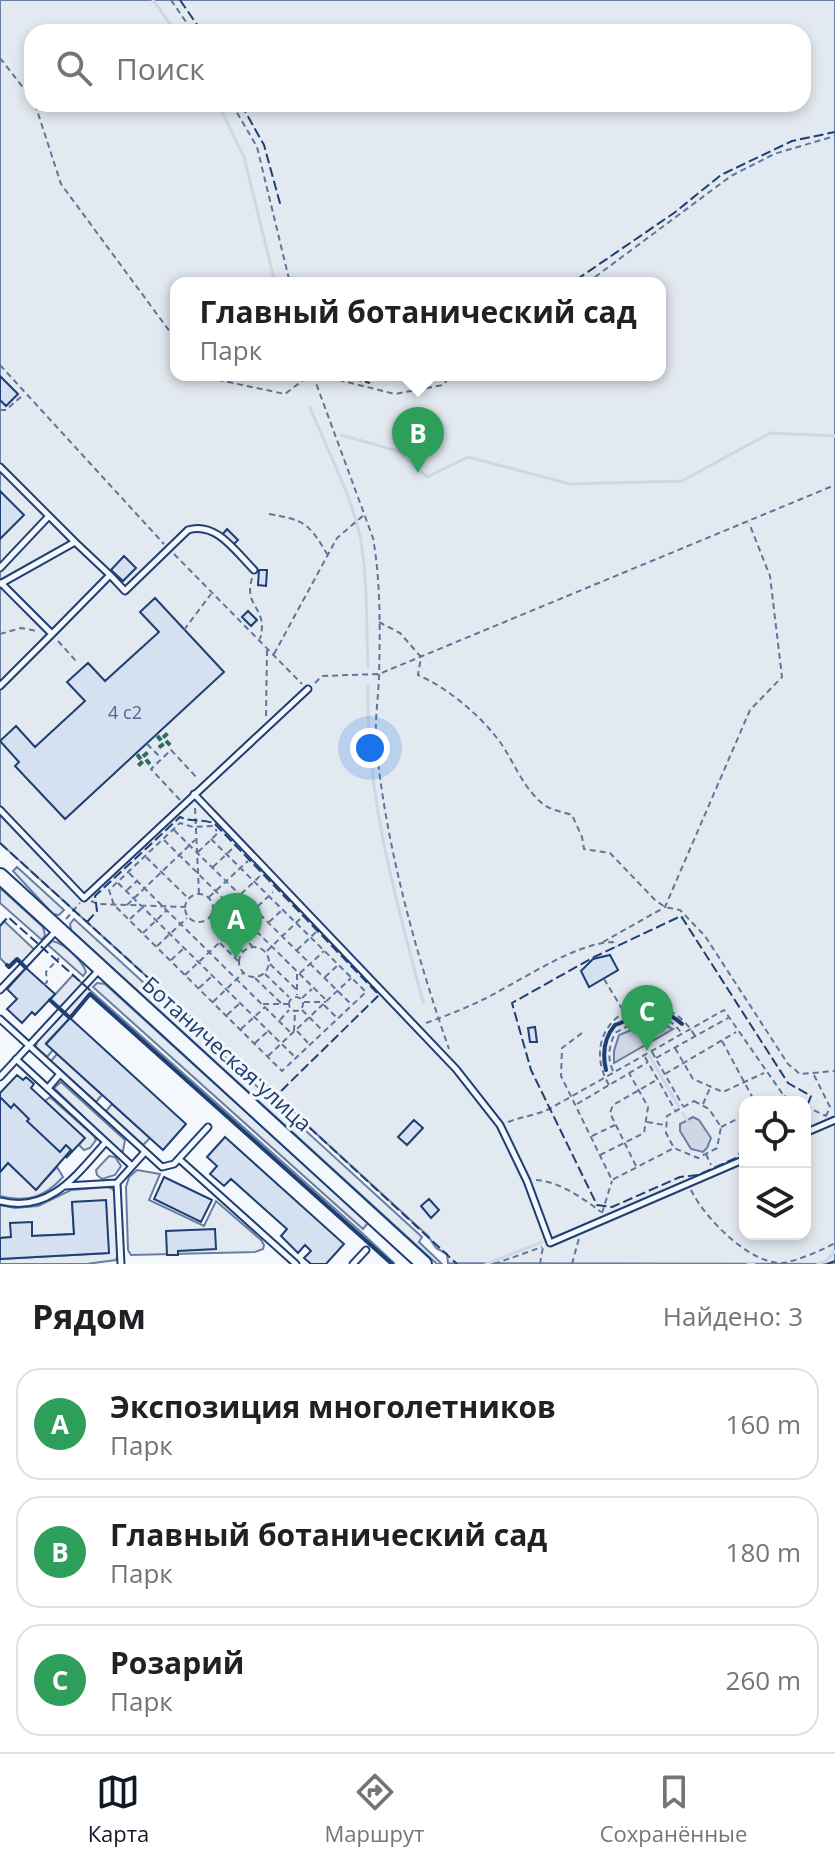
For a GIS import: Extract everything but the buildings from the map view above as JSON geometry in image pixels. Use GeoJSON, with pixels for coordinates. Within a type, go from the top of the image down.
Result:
{"type":"FeatureCollection","features":[{"type":"Feature","properties":{"kind":"main road","name":"Ботаническая улица"},"geometry":{"type":"LineString","coordinates":[[0,876],[424,1264]]}},
{"type":"Feature","properties":{"kind":"lane"},"geometry":{"type":"LineString","coordinates":[[0,467],[125,591],[188,530],[198,527],[214,531],[254,570]]}},
{"type":"Feature","properties":{"kind":"lane"},"geometry":{"type":"LineString","coordinates":[[0,568],[49,516]]}},
{"type":"Feature","properties":{"kind":"lane"},"geometry":{"type":"LineString","coordinates":[[52,634],[0,584],[75,542]]}},
{"type":"Feature","properties":{"kind":"lane"},"geometry":{"type":"LineString","coordinates":[[0,686],[110,575]]}},
{"type":"Feature","properties":{"kind":"lane"},"geometry":{"type":"LineString","coordinates":[[0,810],[84,898],[308,689]]}},
{"type":"Feature","properties":{"kind":"lane"},"geometry":{"type":"LineString","coordinates":[[194,794],[456,1069],[500,1125],[527,1181],[550,1243],[739,1162]]}},
{"type":"Feature","properties":{"kind":"lane"},"geometry":{"type":"LineString","coordinates":[[0,990],[57,929]]}},
{"type":"Feature","properties":{"kind":"lane"},"geometry":{"type":"LineString","coordinates":[[0,1077],[100,969]]}},
{"type":"Feature","properties":{"kind":"lane"},"geometry":{"type":"LineString","coordinates":[[1,1022],[162,1167],[174,1164],[208,1127]]}},
{"type":"Feature","properties":{"kind":"lane"},"geometry":{"type":"LineString","coordinates":[[16,1059],[132,1166]]}},
{"type":"Feature","properties":{"kind":"lane"},"geometry":{"type":"LineString","coordinates":[[48,1088],[60,1074]]}},
{"type":"Feature","properties":{"kind":"lane"},"geometry":{"type":"LineString","coordinates":[[811,1130],[834,1120]]}},
{"type":"Feature","properties":{"kind":"lane"},"geometry":{"type":"LineString","coordinates":[[0,1201],[37,1202],[55,1195],[106,1142]]}},
{"type":"Feature","properties":{"kind":"lane"},"geometry":{"type":"LineString","coordinates":[[121,1264],[117,1183],[145,1152]]}},
{"type":"Feature","properties":{"kind":"lane"},"geometry":{"type":"LineString","coordinates":[[179,1159],[296,1264]]}},
{"type":"Feature","properties":{"kind":"lane"},"geometry":{"type":"LineString","coordinates":[[65,1186],[117,1183]]}},
{"type":"Feature","properties":{"kind":"lane"},"geometry":{"type":"LineString","coordinates":[[353,1264],[366,1250]]}},
{"type":"Feature","properties":{"kind":"path"},"geometry":{"type":"LineString","coordinates":[[178,0],[172,2],[187,24]]}},
{"type":"Feature","properties":{"kind":"path"},"geometry":{"type":"LineString","coordinates":[[0,58],[24,89]]}},
{"type":"Feature","properties":{"kind":"path"},"geometry":{"type":"LineString","coordinates":[[38,112],[61,184],[170,332]]}},
{"type":"Feature","properties":{"kind":"path"},"geometry":{"type":"LineString","coordinates":[[237,112],[257,147],[289,277]]}},
{"type":"Feature","properties":{"kind":"path"},"geometry":{"type":"LineString","coordinates":[[595,277],[731,176],[774,154],[835,136]]}},
{"type":"Feature","properties":{"kind":"path"},"geometry":{"type":"LineString","coordinates":[[0,365],[211,593],[308,689],[322,676],[379,674],[835,485]]}},
{"type":"Feature","properties":{"kind":"path"},"geometry":{"type":"LineString","coordinates":[[223,381],[285,394],[303,381]]}},
{"type":"Feature","properties":{"kind":"path"},"geometry":{"type":"LineString","coordinates":[[313,381],[366,514],[377,559],[379,674],[376,737],[385,812],[438,1018],[456,1069]]}},
{"type":"Feature","properties":{"kind":"path"},"geometry":{"type":"LineString","coordinates":[[343,381],[395,394],[443,385],[446,381]]}},
{"type":"Feature","properties":{"kind":"path"},"geometry":{"type":"LineString","coordinates":[[0,410],[6,410],[25,393]]}},
{"type":"Feature","properties":{"kind":"path"},"geometry":{"type":"LineString","coordinates":[[269,514],[296,518],[313,531],[328,555]]}},
{"type":"Feature","properties":{"kind":"path"},"geometry":{"type":"LineString","coordinates":[[273,655],[337,538],[366,514]]}},
{"type":"Feature","properties":{"kind":"path"},"geometry":{"type":"LineString","coordinates":[[417,1027],[478,1002],[549,965],[603,942],[665,907],[750,710],[782,677],[770,576],[749,521]]}},
{"type":"Feature","properties":{"kind":"path"},"geometry":{"type":"LineString","coordinates":[[254,570],[249,589],[251,600],[263,618],[259,640]]}},
{"type":"Feature","properties":{"kind":"path"},"geometry":{"type":"LineString","coordinates":[[184,630],[211,593]]}},
{"type":"Feature","properties":{"kind":"path"},"geometry":{"type":"LineString","coordinates":[[378,621],[400,633],[421,657]]}},
{"type":"Feature","properties":{"kind":"path"},"geometry":{"type":"LineString","coordinates":[[37,626],[37,640]]}},
{"type":"Feature","properties":{"kind":"path"},"geometry":{"type":"LineString","coordinates":[[0,634],[21,628],[37,631]]}},
{"type":"Feature","properties":{"kind":"path"},"geometry":{"type":"LineString","coordinates":[[52,634],[76,661]]}},
{"type":"Feature","properties":{"kind":"path"},"geometry":{"type":"LineString","coordinates":[[264,733],[268,696],[267,649]]}},
{"type":"Feature","properties":{"kind":"path"},"geometry":{"type":"LineString","coordinates":[[421,657],[418,675],[433,681],[495,736],[517,773],[542,804],[572,815],[584,849],[610,853],[655,900],[665,907],[680,910],[705,936],[788,1064],[800,1074],[835,1071]]}},
{"type":"Feature","properties":{"kind":"path"},"geometry":{"type":"LineString","coordinates":[[147,744],[161,759]]}},
{"type":"Feature","properties":{"kind":"path"},"geometry":{"type":"LineString","coordinates":[[183,804],[151,769],[161,759],[171,750],[204,785]]}},
{"type":"Feature","properties":{"kind":"path"},"geometry":{"type":"LineString","coordinates":[[194,794],[199,894]]}},
{"type":"Feature","properties":{"kind":"path"},"geometry":{"type":"LineString","coordinates":[[211,839],[366,992],[282,1071],[114,905],[109,890],[180,823],[196,828],[212,826]]}},
{"type":"Feature","properties":{"kind":"path"},"geometry":{"type":"LineString","coordinates":[[174,829],[352,1005]]}},
{"type":"Feature","properties":{"kind":"path"},"geometry":{"type":"LineString","coordinates":[[197,852],[219,832]]}},
{"type":"Feature","properties":{"kind":"path"},"geometry":{"type":"LineString","coordinates":[[163,839],[313,988],[338,1019]]}},
{"type":"Feature","properties":{"kind":"path"},"geometry":{"type":"LineString","coordinates":[[126,906],[196,839]]}},
{"type":"Feature","properties":{"kind":"path"},"geometry":{"type":"LineString","coordinates":[[212,868],[234,847]]}},
{"type":"Feature","properties":{"kind":"path"},"geometry":{"type":"LineString","coordinates":[[146,856],[189,898]]}},
{"type":"Feature","properties":{"kind":"path"},"geometry":{"type":"LineString","coordinates":[[208,898],[248,861]]}},
{"type":"Feature","properties":{"kind":"path"},"geometry":{"type":"LineString","coordinates":[[128,872],[264,1006],[310,1044]]}},
{"type":"Feature","properties":{"kind":"path"},"geometry":{"type":"LineString","coordinates":[[240,895],[262,875]]}},
{"type":"Feature","properties":{"kind":"path"},"geometry":{"type":"LineString","coordinates":[[127,891],[137,881]]}},
{"type":"Feature","properties":{"kind":"path"},"geometry":{"type":"LineString","coordinates":[[118,882],[296,1058]]}},
{"type":"Feature","properties":{"kind":"path"},"geometry":{"type":"LineString","coordinates":[[185,975],[276,889]]}},
{"type":"Feature","properties":{"kind":"path"},"geometry":{"type":"LineString","coordinates":[[199,894],[208,898],[213,907],[209,918],[198,922],[188,917],[185,907],[189,898],[199,894]]}},
{"type":"Feature","properties":{"kind":"path"},"geometry":{"type":"LineString","coordinates":[[57,929],[84,898]]}},
{"type":"Feature","properties":{"kind":"path"},"geometry":{"type":"LineString","coordinates":[[98,904],[185,907]]}},
{"type":"Feature","properties":{"kind":"path"},"geometry":{"type":"LineString","coordinates":[[129,920],[142,906]]}},
{"type":"Feature","properties":{"kind":"path"},"geometry":{"type":"LineString","coordinates":[[268,923],[282,909]]}},
{"type":"Feature","properties":{"kind":"path"},"geometry":{"type":"LineString","coordinates":[[142,933],[167,910]]}},
{"type":"Feature","properties":{"kind":"path"},"geometry":{"type":"LineString","coordinates":[[156,947],[188,917]]}},
{"type":"Feature","properties":{"kind":"path"},"geometry":{"type":"LineString","coordinates":[[266,952],[302,917]]}},
{"type":"Feature","properties":{"kind":"path"},"geometry":{"type":"LineString","coordinates":[[209,918],[243,952]]}},
{"type":"Feature","properties":{"kind":"path"},"geometry":{"type":"LineString","coordinates":[[234,928],[253,947],[266,952]]}},
{"type":"Feature","properties":{"kind":"path"},"geometry":{"type":"LineString","coordinates":[[296,950],[316,932]]}},
{"type":"Feature","properties":{"kind":"path"},"geometry":{"type":"LineString","coordinates":[[603,942],[613,942],[616,947]]}},
{"type":"Feature","properties":{"kind":"path"},"geometry":{"type":"LineString","coordinates":[[219,943],[239,962],[244,973],[254,977],[282,1004]]}},
{"type":"Feature","properties":{"kind":"path"},"geometry":{"type":"LineString","coordinates":[[239,962],[243,952],[253,947]]}},
{"type":"Feature","properties":{"kind":"path"},"geometry":{"type":"LineString","coordinates":[[170,961],[184,948]]}},
{"type":"Feature","properties":{"kind":"path"},"geometry":{"type":"LineString","coordinates":[[324,951],[298,973],[297,996],[302,1001],[325,1002]]}},
{"type":"Feature","properties":{"kind":"path"},"geometry":{"type":"LineString","coordinates":[[266,952],[269,963],[297,990]]}},
{"type":"Feature","properties":{"kind":"path"},"geometry":{"type":"LineString","coordinates":[[44,985],[47,982],[46,972],[59,958]]}},
{"type":"Feature","properties":{"kind":"path"},"geometry":{"type":"LineString","coordinates":[[254,977],[264,973],[269,963]]}},
{"type":"Feature","properties":{"kind":"path"},"geometry":{"type":"LineString","coordinates":[[324,978],[338,965]]}},
{"type":"Feature","properties":{"kind":"path"},"geometry":{"type":"LineString","coordinates":[[212,1002],[244,973]]}},
{"type":"Feature","properties":{"kind":"path"},"geometry":{"type":"LineString","coordinates":[[264,973],[291,999]]}},
{"type":"Feature","properties":{"kind":"path"},"geometry":{"type":"LineString","coordinates":[[198,989],[212,975]]}},
{"type":"Feature","properties":{"kind":"path"},"geometry":{"type":"LineString","coordinates":[[267,1057],[351,978]]}},
{"type":"Feature","properties":{"kind":"path"},"geometry":{"type":"LineString","coordinates":[[604,979],[625,1013]]}},
{"type":"Feature","properties":{"kind":"path"},"geometry":{"type":"LineString","coordinates":[[301,1009],[302,1001],[313,988]]}},
{"type":"Feature","properties":{"kind":"path"},"geometry":{"type":"LineString","coordinates":[[288,1004],[297,996]]}},
{"type":"Feature","properties":{"kind":"path"},"geometry":{"type":"LineString","coordinates":[[226,1016],[240,1003]]}},
{"type":"Feature","properties":{"kind":"path"},"geometry":{"type":"LineString","coordinates":[[240,1030],[264,1006],[288,1004]]}},
{"type":"Feature","properties":{"kind":"path"},"geometry":{"type":"LineString","coordinates":[[288,1004],[293,1010],[294,1032]]}},
{"type":"Feature","properties":{"kind":"path"},"geometry":{"type":"LineString","coordinates":[[609,1085],[599,1061],[602,1038],[613,1020],[637,1006],[656,1006],[676,1013],[695,1036]]}},
{"type":"Feature","properties":{"kind":"path"},"geometry":{"type":"LineString","coordinates":[[279,1020],[293,1010],[301,1009]]}},
{"type":"Feature","properties":{"kind":"path"},"geometry":{"type":"LineString","coordinates":[[301,1009],[324,1032]]}},
{"type":"Feature","properties":{"kind":"path"},"geometry":{"type":"LineString","coordinates":[[500,1125],[529,1114],[539,1114],[724,1010],[784,1096]]}},
{"type":"Feature","properties":{"kind":"path"},"geometry":{"type":"LineString","coordinates":[[614,1072],[609,1061],[609,1050],[615,1033],[641,1015],[663,1017],[682,1034]]}},
{"type":"Feature","properties":{"kind":"path"},"geometry":{"type":"LineString","coordinates":[[656,1058],[728,1017]]}},
{"type":"Feature","properties":{"kind":"path"},"geometry":{"type":"LineString","coordinates":[[254,1044],[268,1031]]}},
{"type":"Feature","properties":{"kind":"path"},"geometry":{"type":"LineString","coordinates":[[665,1074],[737,1031]]}},
{"type":"Feature","properties":{"kind":"path"},"geometry":{"type":"LineString","coordinates":[[527,1181],[544,1180],[590,1203],[602,1213],[612,1180],[561,1076],[562,1048],[582,1033]]}},
{"type":"Feature","properties":{"kind":"path"},"geometry":{"type":"LineString","coordinates":[[722,1040],[752,1096]]}},
{"type":"Feature","properties":{"kind":"path"},"geometry":{"type":"LineString","coordinates":[[675,1048],[693,1079],[723,1092],[766,1072]]}},
{"type":"Feature","properties":{"kind":"path"},"geometry":{"type":"LineString","coordinates":[[652,1051],[684,1107]]}},
{"type":"Feature","properties":{"kind":"path"},"geometry":{"type":"LineString","coordinates":[[644,1055],[676,1111]]}},
{"type":"Feature","properties":{"kind":"path"},"geometry":{"type":"LineString","coordinates":[[576,1104],[648,1062]]}},
{"type":"Feature","properties":{"kind":"path"},"geometry":{"type":"LineString","coordinates":[[600,1155],[644,1133],[648,1107],[629,1073]]}},
{"type":"Feature","properties":{"kind":"path"},"geometry":{"type":"LineString","coordinates":[[814,1074],[830,1107],[826,1116]]}},
{"type":"Feature","properties":{"kind":"path"},"geometry":{"type":"LineString","coordinates":[[637,1167],[610,1113],[613,1105],[658,1079]]}},
{"type":"Feature","properties":{"kind":"path"},"geometry":{"type":"LineString","coordinates":[[702,1105],[710,1087]]}},
{"type":"Feature","properties":{"kind":"path"},"geometry":{"type":"LineString","coordinates":[[694,1101],[702,1105],[709,1109],[721,1127],[717,1148],[698,1158],[674,1148],[666,1133],[667,1116],[684,1107],[694,1101]]}},
{"type":"Feature","properties":{"kind":"path"},"geometry":{"type":"LineString","coordinates":[[811,1109],[834,1120]]}},
{"type":"Feature","properties":{"kind":"path"},"geometry":{"type":"LineString","coordinates":[[721,1127],[739,1118]]}},
{"type":"Feature","properties":{"kind":"path"},"geometry":{"type":"LineString","coordinates":[[646,1122],[666,1125]]}},
{"type":"Feature","properties":{"kind":"path"},"geometry":{"type":"LineString","coordinates":[[591,1136],[616,1124]]}},
{"type":"Feature","properties":{"kind":"path"},"geometry":{"type":"LineString","coordinates":[[612,1180],[674,1148]]}},
{"type":"Feature","properties":{"kind":"path"},"geometry":{"type":"LineString","coordinates":[[706,1154],[712,1166]]}},
{"type":"Feature","properties":{"kind":"path"},"geometry":{"type":"LineString","coordinates":[[688,1186],[718,1229],[752,1252],[776,1262],[785,1263],[835,1243]]}},
{"type":"Feature","properties":{"kind":"path"},"geometry":{"type":"LineString","coordinates":[[572,1264],[581,1230]]}},
{"type":"Feature","properties":{"kind":"path"},"geometry":{"type":"LineString","coordinates":[[494,1264],[543,1246],[540,1264]]}},
{"type":"Feature","properties":{"kind":"shaded area"},"geometry":{"type":"Polygon","coordinates":[[[0,0],[835,0],[835,1264],[448,1263],[447,1254],[436,1248],[428,1236],[0,843],[0,0]]]}},
{"type":"Feature","properties":{"kind":"shaded area"},"geometry":{"type":"Polygon","coordinates":[[[17,867],[64,910],[59,915],[53,914],[13,871],[17,867]]]}},
{"type":"Feature","properties":{"kind":"shaded area"},"geometry":{"type":"Polygon","coordinates":[[[0,888],[43,927],[45,935],[42,940],[0,903],[0,888]]]}},
{"type":"Feature","properties":{"kind":"shaded area"},"geometry":{"type":"Polygon","coordinates":[[[74,919],[422,1237],[419,1242],[442,1264],[437,1264],[71,930],[70,924],[74,919]]]}},
{"type":"Feature","properties":{"kind":"shaded area"},"geometry":{"type":"Polygon","coordinates":[[[4,921],[39,954],[26,968],[17,959],[9,967],[0,958],[0,926],[4,921]]]}},
{"type":"Feature","properties":{"kind":"shaded area"},"geometry":{"type":"Polygon","coordinates":[[[52,941],[77,957],[86,972],[83,976],[48,945],[52,941]]]}},
{"type":"Feature","properties":{"kind":"shaded area"},"geometry":{"type":"Polygon","coordinates":[[[73,975],[92,992],[70,1018],[50,1000],[73,975]]]}},
{"type":"Feature","properties":{"kind":"shaded area"},"geometry":{"type":"Polygon","coordinates":[[[97,983],[105,984],[368,1223],[363,1229],[93,987],[97,983]]]}},
{"type":"Feature","properties":{"kind":"shaded area"},"geometry":{"type":"Polygon","coordinates":[[[92,992],[361,1232],[394,1263],[90,994],[92,992]]]}},
{"type":"Feature","properties":{"kind":"shaded area"},"geometry":{"type":"Polygon","coordinates":[[[63,1012],[70,1018],[46,1043],[53,1050],[47,1057],[36,1047],[37,1041],[63,1012]]]}},
{"type":"Feature","properties":{"kind":"shaded area"},"geometry":{"type":"Polygon","coordinates":[[[643,1020],[655,1020],[673,1029],[614,1063],[619,1035],[632,1030],[643,1020]]]}},
{"type":"Feature","properties":{"kind":"shaded area"},"geometry":{"type":"Polygon","coordinates":[[[57,1054],[102,1095],[96,1102],[51,1061],[57,1054]]]}},
{"type":"Feature","properties":{"kind":"shaded area"},"geometry":{"type":"Polygon","coordinates":[[[61,1082],[125,1140],[123,1151],[120,1152],[54,1088],[61,1082]]]}},
{"type":"Feature","properties":{"kind":"shaded area"},"geometry":{"type":"Polygon","coordinates":[[[50,1097],[94,1136],[96,1140],[90,1148],[84,1150],[79,1145],[84,1138],[45,1101],[50,1097]]]}},
{"type":"Feature","properties":{"kind":"shaded area"},"geometry":{"type":"Polygon","coordinates":[[[112,1104],[150,1138],[143,1145],[106,1111],[112,1104]]]}},
{"type":"Feature","properties":{"kind":"shaded area"},"geometry":{"type":"Polygon","coordinates":[[[693,1117],[699,1120],[711,1138],[703,1152],[691,1149],[680,1131],[680,1124],[693,1117]]]}},
{"type":"Feature","properties":{"kind":"shaded area"},"geometry":{"type":"Polygon","coordinates":[[[109,1156],[115,1157],[121,1166],[115,1175],[102,1179],[96,1170],[109,1156]]]}},
{"type":"Feature","properties":{"kind":"shaded area"},"geometry":{"type":"Polygon","coordinates":[[[8,1163],[36,1189],[57,1167],[63,1177],[35,1197],[19,1199],[0,1196],[0,1172],[8,1163]]]}},
{"type":"Feature","properties":{"kind":"shaded area"},"geometry":{"type":"Polygon","coordinates":[[[137,1170],[160,1174],[149,1200],[204,1226],[216,1201],[261,1240],[263,1249],[255,1252],[131,1255],[128,1250],[126,1187],[129,1177],[137,1170]]]}},
{"type":"Feature","properties":{"kind":"shaded area"},"geometry":{"type":"Polygon","coordinates":[[[113,1189],[115,1195],[116,1260],[86,1264],[0,1264],[0,1259],[108,1253],[106,1201],[72,1202],[74,1234],[32,1236],[32,1223],[11,1237],[0,1238],[0,1205],[15,1208],[38,1206],[71,1190],[113,1189]]]}},
{"type":"Feature","properties":{"kind":"waterway"},"geometry":{"type":"LineString","coordinates":[[153,0],[170,24]]}},
{"type":"Feature","properties":{"kind":"waterway"},"geometry":{"type":"LineString","coordinates":[[222,112],[244,157],[274,277]]}},
{"type":"Feature","properties":{"kind":"waterway"},"geometry":{"type":"LineString","coordinates":[[310,408],[344,487],[360,536],[366,585],[368,667]]}},
{"type":"Feature","properties":{"kind":"waterway"},"geometry":{"type":"LineString","coordinates":[[341,435],[398,451],[427,477],[468,457],[570,484],[682,481],[770,433],[835,436]]}},
{"type":"Feature","properties":{"kind":"waterway"},"geometry":{"type":"LineString","coordinates":[[368,687],[377,807],[423,1002]]}},
{"type":"Feature","properties":{"kind":"waterway"},"geometry":{"type":"LineString","coordinates":[[650,1057],[679,1107]]}},
{"type":"Feature","properties":{"kind":"waterway"},"geometry":{"type":"LineString","coordinates":[[683,1113],[687,1120]]}},
{"type":"Feature","properties":{"kind":"waterway"},"geometry":{"type":"LineString","coordinates":[[811,1127],[826,1121]]}},
{"type":"Feature","properties":{"kind":"waterway"},"geometry":{"type":"LineString","coordinates":[[557,1236],[591,1223]]}},
{"type":"Feature","properties":{"kind":"waterway"},"geometry":{"type":"LineString","coordinates":[[486,1264],[542,1242]]}},
{"type":"Feature","properties":{"kind":"waterway"},"geometry":{"type":"LineString","coordinates":[[818,1264],[826,1261],[835,1251]]}},
{"type":"Feature","properties":{"kind":"waterway"},"geometry":{"type":"LineString","coordinates":[[748,1264],[754,1264]]}},
{"type":"Feature","properties":{"kind":"hedge"},"geometry":{"type":"LineString","coordinates":[[164,734],[170,741],[163,748],[157,740],[164,734]]}},
{"type":"Feature","properties":{"kind":"hedge"},"geometry":{"type":"LineString","coordinates":[[144,753],[150,760],[143,766],[136,759],[144,753]]}},
{"type":"Feature","properties":{"kind":"fence"},"geometry":{"type":"LineString","coordinates":[[180,0],[196,24]]}},
{"type":"Feature","properties":{"kind":"fence"},"geometry":{"type":"LineString","coordinates":[[245,112],[264,145],[281,207]]}},
{"type":"Feature","properties":{"kind":"fence"},"geometry":{"type":"LineString","coordinates":[[580,277],[674,213],[721,175],[792,141],[835,132]]}},
{"type":"Feature","properties":{"kind":"fence"},"geometry":{"type":"LineString","coordinates":[[362,381],[370,383]]}},
{"type":"Feature","properties":{"kind":"fence"},"geometry":{"type":"LineString","coordinates":[[87,922],[97,911],[95,896],[180,817],[215,824],[379,995],[277,1095]]}},
{"type":"Feature","properties":{"kind":"fence"},"geometry":{"type":"LineString","coordinates":[[0,843],[457,1264]]}},
{"type":"Feature","properties":{"kind":"fence"},"geometry":{"type":"LineString","coordinates":[[739,1154],[698,1175],[680,1177],[612,1207],[597,1205],[531,1070],[512,1003],[594,957],[681,916],[788,1083],[811,1096]]}},
{"type":"Feature","properties":{"kind":"fence"},"geometry":{"type":"LineString","coordinates":[[0,926],[8,917],[92,992],[90,994]]}},
{"type":"Feature","properties":{"kind":"fence"},"geometry":{"type":"LineString","coordinates":[[827,1264],[835,1261]]}},
{"type":"Feature","properties":{"kind":"wall"},"geometry":{"type":"LineString","coordinates":[[7,965],[9,967],[17,959],[26,968]]}},
{"type":"Feature","properties":{"kind":"wall"},"geometry":{"type":"LineString","coordinates":[[50,1000],[70,1018],[90,994],[392,1264]]}},
{"type":"Feature","properties":{"kind":"wall"},"geometry":{"type":"LineString","coordinates":[[606,1070],[605,1046],[615,1025],[650,1008],[682,1024]]}},
{"type":"Feature","properties":{"kind":"place","name":"Главный ботанический сад"},"geometry":{"type":"Point","coordinates":[418,473]}},
{"type":"Feature","properties":{"kind":"place","name":"Экспозиция многолетников"},"geometry":{"type":"Point","coordinates":[236,959]}},
{"type":"Feature","properties":{"kind":"place","name":"Розарий"},"geometry":{"type":"Point","coordinates":[647,1051]}}]}
